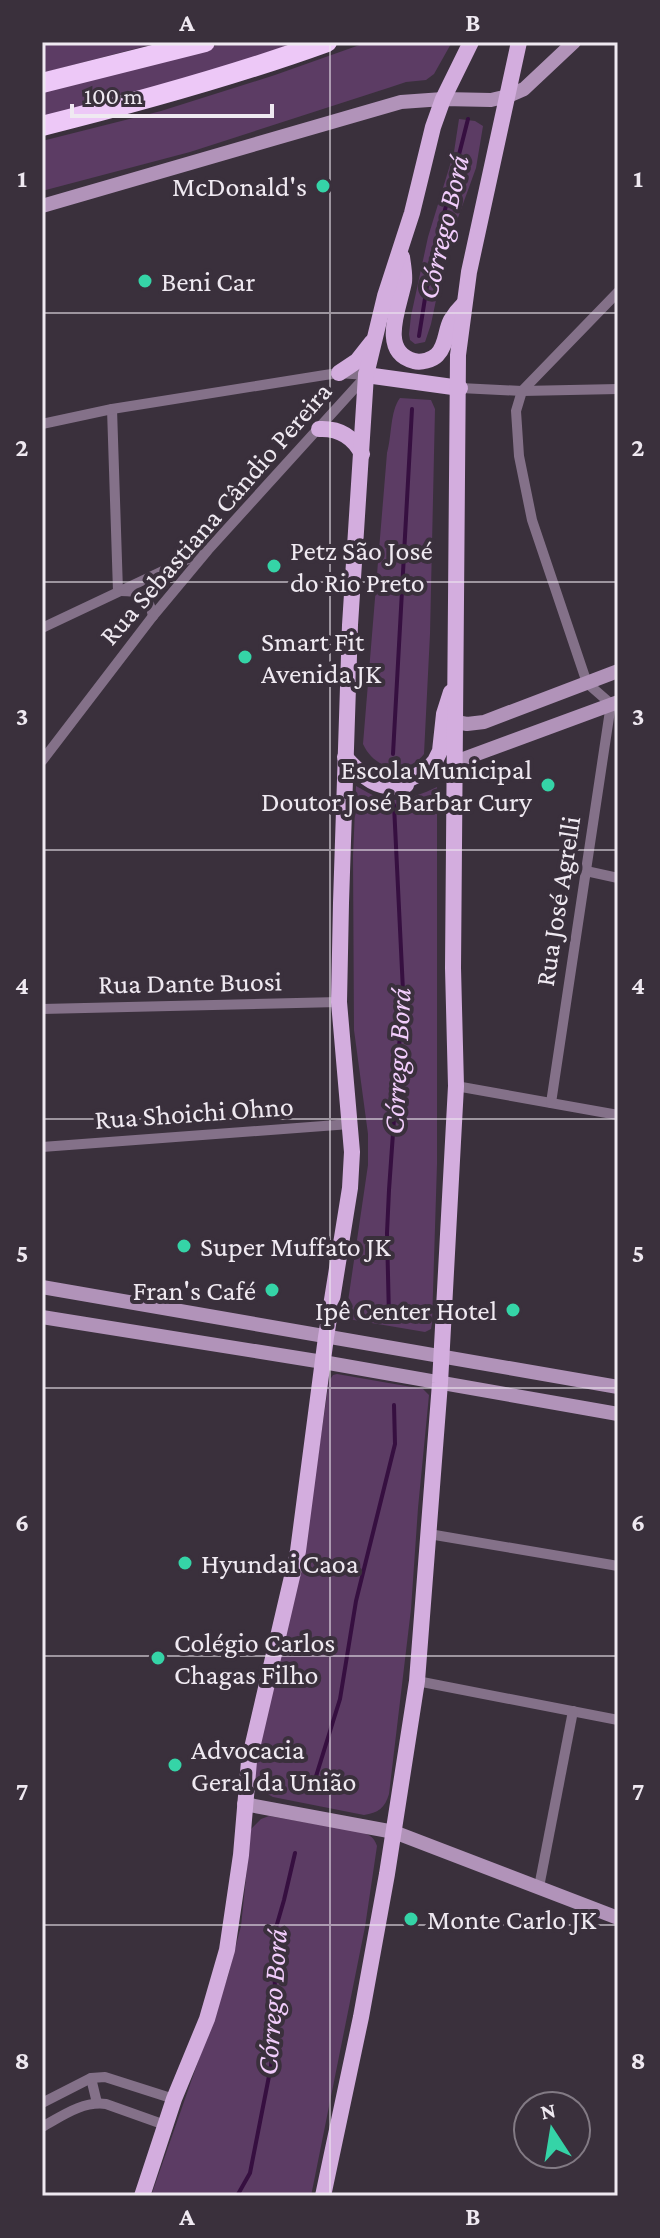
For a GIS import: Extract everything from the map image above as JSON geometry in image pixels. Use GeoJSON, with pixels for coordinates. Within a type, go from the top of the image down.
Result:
{"type":"FeatureCollection","features":[{"type":"Feature","properties":{"kind":"highway"},"geometry":{"type":"LineString","coordinates":[[42,83],[205,42]]}},
{"type":"Feature","properties":{"kind":"highway"},"geometry":{"type":"LineString","coordinates":[[42,126],[232,75],[327,42]]}},
{"type":"Feature","properties":{"kind":"main road"},"geometry":{"type":"LineString","coordinates":[[142,2196],[174,2099],[207,2019],[227,1950],[241,1855],[249,1761],[298,1551],[326,1337],[350,1188],[352,1152],[339,1002],[350,625],[366,375],[433,127],[471,42]]}},
{"type":"Feature","properties":{"kind":"main road"},"geometry":{"type":"LineString","coordinates":[[323,2196],[361,2017],[417,1681],[442,1357],[456,1086],[453,968],[458,355],[469,272],[519,42]]}},
{"type":"Feature","properties":{"kind":"main road"},"geometry":{"type":"LineString","coordinates":[[42,206],[371,109],[401,102],[491,100],[508,96],[524,89],[574,42]]}},
{"type":"Feature","properties":{"kind":"main road"},"geometry":{"type":"LineString","coordinates":[[401,252],[405,279],[393,325],[395,341],[407,358],[421,362],[434,358],[444,345],[451,320],[465,302]]}},
{"type":"Feature","properties":{"kind":"main road"},"geometry":{"type":"LineString","coordinates":[[339,373],[357,361],[377,334]]}},
{"type":"Feature","properties":{"kind":"main road"},"geometry":{"type":"LineString","coordinates":[[366,375],[460,388]]}},
{"type":"Feature","properties":{"kind":"main road"},"geometry":{"type":"LineString","coordinates":[[319,429],[341,432],[354,441],[362,454]]}},
{"type":"Feature","properties":{"kind":"main road"},"geometry":{"type":"LineString","coordinates":[[456,722],[484,722],[618,671]]}},
{"type":"Feature","properties":{"kind":"main road"},"geometry":{"type":"LineString","coordinates":[[396,786],[427,770],[435,761],[440,751],[444,714],[456,677]]}},
{"type":"Feature","properties":{"kind":"main road"},"geometry":{"type":"LineString","coordinates":[[345,757],[366,780],[381,786],[396,786],[427,778],[455,762],[614,703]]}},
{"type":"Feature","properties":{"kind":"main road"},"geometry":{"type":"LineString","coordinates":[[42,1287],[618,1387]]}},
{"type":"Feature","properties":{"kind":"main road"},"geometry":{"type":"LineString","coordinates":[[42,1317],[277,1354],[618,1414]]}},
{"type":"Feature","properties":{"kind":"main road"},"geometry":{"type":"LineString","coordinates":[[277,1354],[283,1328]]}},
{"type":"Feature","properties":{"kind":"main road"},"geometry":{"type":"LineString","coordinates":[[244,1804],[394,1832],[618,1918]]}},
{"type":"Feature","properties":{"kind":"street"},"geometry":{"type":"LineString","coordinates":[[614,703],[587,683],[532,520],[519,456],[516,411],[522,391],[618,292]]}},
{"type":"Feature","properties":{"kind":"street"},"geometry":{"type":"LineString","coordinates":[[42,424],[112,409],[339,373],[366,375]]}},
{"type":"Feature","properties":{"kind":"street","name":"Rua Sebastiana Cândio Pereira"},"geometry":{"type":"LineString","coordinates":[[42,761],[153,616],[208,550],[366,375]]}},
{"type":"Feature","properties":{"kind":"street"},"geometry":{"type":"LineString","coordinates":[[460,388],[522,391],[618,389]]}},
{"type":"Feature","properties":{"kind":"street"},"geometry":{"type":"LineString","coordinates":[[112,409],[118,591]]}},
{"type":"Feature","properties":{"kind":"street"},"geometry":{"type":"LineString","coordinates":[[42,628],[208,550]]}},
{"type":"Feature","properties":{"kind":"street"},"geometry":{"type":"LineString","coordinates":[[118,591],[134,591],[145,596],[153,616]]}},
{"type":"Feature","properties":{"kind":"street","name":"Rua José Agrelli"},"geometry":{"type":"LineString","coordinates":[[551,1103],[614,703]]}},
{"type":"Feature","properties":{"kind":"street"},"geometry":{"type":"LineString","coordinates":[[586,871],[618,878]]}},
{"type":"Feature","properties":{"kind":"street","name":"Rua Dante Buosi"},"geometry":{"type":"LineString","coordinates":[[42,1009],[339,1002]]}},
{"type":"Feature","properties":{"kind":"street"},"geometry":{"type":"LineString","coordinates":[[456,1086],[618,1115]]}},
{"type":"Feature","properties":{"kind":"street","name":"Rua Shoichi Ohno"},"geometry":{"type":"LineString","coordinates":[[42,1147],[350,1124]]}},
{"type":"Feature","properties":{"kind":"street"},"geometry":{"type":"LineString","coordinates":[[429,1534],[618,1566]]}},
{"type":"Feature","properties":{"kind":"street"},"geometry":{"type":"LineString","coordinates":[[417,1681],[618,1720]]}},
{"type":"Feature","properties":{"kind":"street"},"geometry":{"type":"LineString","coordinates":[[539,1887],[573,1711]]}},
{"type":"Feature","properties":{"kind":"street"},"geometry":{"type":"LineString","coordinates":[[42,2103],[91,2078],[113,2078],[174,2099]]}},
{"type":"Feature","properties":{"kind":"street"},"geometry":{"type":"LineString","coordinates":[[91,2078],[97,2103]]}},
{"type":"Feature","properties":{"kind":"street"},"geometry":{"type":"LineString","coordinates":[[42,2127],[73,2110],[97,2103],[165,2125]]}},
{"type":"Feature","properties":{"kind":"shaded area"},"geometry":{"type":"Polygon","coordinates":[[[42,42],[161,42],[42,73],[42,42]]]}},
{"type":"Feature","properties":{"kind":"shaded area"},"geometry":{"type":"Polygon","coordinates":[[[229,42],[303,42],[221,69],[42,118],[42,90],[229,42]]]}},
{"type":"Feature","properties":{"kind":"shaded area"},"geometry":{"type":"Polygon","coordinates":[[[368,42],[452,42],[434,74],[426,80],[406,82],[190,152],[42,191],[42,141],[161,111],[368,42]]]}},
{"type":"Feature","properties":{"kind":"shaded area"},"geometry":{"type":"Polygon","coordinates":[[[459,119],[475,121],[483,126],[476,168],[447,248],[425,342],[415,344],[409,334],[411,316],[428,237],[454,152],[459,119]]]}},
{"type":"Feature","properties":{"kind":"shaded area"},"geometry":{"type":"Polygon","coordinates":[[[400,398],[431,400],[435,409],[424,754],[417,761],[400,768],[382,764],[368,753],[363,744],[387,453],[393,417],[400,398]]]}},
{"type":"Feature","properties":{"kind":"shaded area"},"geometry":{"type":"Polygon","coordinates":[[[356,786],[387,800],[416,796],[437,787],[437,1164],[432,1323],[431,1329],[425,1332],[349,1319],[346,1315],[368,1165],[368,1134],[354,1030],[353,856],[356,786]]]}},
{"type":"Feature","properties":{"kind":"shaded area"},"geometry":{"type":"Polygon","coordinates":[[[337,1374],[423,1389],[429,1395],[411,1609],[389,1794],[380,1809],[364,1815],[273,1797],[260,1790],[253,1772],[304,1552],[329,1381],[337,1374]]]}},
{"type":"Feature","properties":{"kind":"shaded area"},"geometry":{"type":"Polygon","coordinates":[[[269,1816],[361,1832],[371,1837],[377,1846],[365,1927],[311,2196],[151,2196],[228,1976],[241,1926],[251,1829],[269,1816]]]}},
{"type":"Feature","properties":{"kind":"waterway","name":"Córrego Borá"},"geometry":{"type":"LineString","coordinates":[[419,336],[429,273],[468,119]]}},
{"type":"Feature","properties":{"kind":"waterway","name":"Córrego Borá"},"geometry":{"type":"LineString","coordinates":[[393,754],[412,409]]}},
{"type":"Feature","properties":{"kind":"waterway","name":"Córrego Borá"},"geometry":{"type":"LineString","coordinates":[[389,1317],[387,1233],[403,991],[394,805]]}},
{"type":"Feature","properties":{"kind":"waterway","name":"Córrego Borá"},"geometry":{"type":"LineString","coordinates":[[313,1786],[340,1699],[356,1601],[395,1444],[394,1405]]}},
{"type":"Feature","properties":{"kind":"waterway","name":"Córrego Borá"},"geometry":{"type":"LineString","coordinates":[[237,2196],[250,2173],[271,2066],[276,2014],[273,1938],[295,1853]]}},
{"type":"Feature","properties":{"kind":"place","name":"McDonald's"},"geometry":{"type":"Point","coordinates":[323,186]}},
{"type":"Feature","properties":{"kind":"place","name":"Beni Car"},"geometry":{"type":"Point","coordinates":[145,281]}},
{"type":"Feature","properties":{"kind":"place","name":"Petz São José do Rio Preto"},"geometry":{"type":"Point","coordinates":[274,566]}},
{"type":"Feature","properties":{"kind":"place","name":"Smart Fit Avenida JK"},"geometry":{"type":"Point","coordinates":[245,657]}},
{"type":"Feature","properties":{"kind":"place","name":"Escola Municipal Doutor José Barbar Cury"},"geometry":{"type":"Point","coordinates":[548,785]}},
{"type":"Feature","properties":{"kind":"place","name":"Super Muffato JK"},"geometry":{"type":"Point","coordinates":[184,1246]}},
{"type":"Feature","properties":{"kind":"place","name":"Fran's Café"},"geometry":{"type":"Point","coordinates":[272,1290]}},
{"type":"Feature","properties":{"kind":"place","name":"Ipê Center Hotel"},"geometry":{"type":"Point","coordinates":[513,1310]}},
{"type":"Feature","properties":{"kind":"place","name":"Hyundai Caoa"},"geometry":{"type":"Point","coordinates":[185,1563]}},
{"type":"Feature","properties":{"kind":"place","name":"Colégio Carlos Chagas Filho"},"geometry":{"type":"Point","coordinates":[158,1658]}},
{"type":"Feature","properties":{"kind":"place","name":"Advocacia Geral da União"},"geometry":{"type":"Point","coordinates":[175,1765]}},
{"type":"Feature","properties":{"kind":"place","name":"Monte Carlo JK"},"geometry":{"type":"Point","coordinates":[411,1919]}}]}
